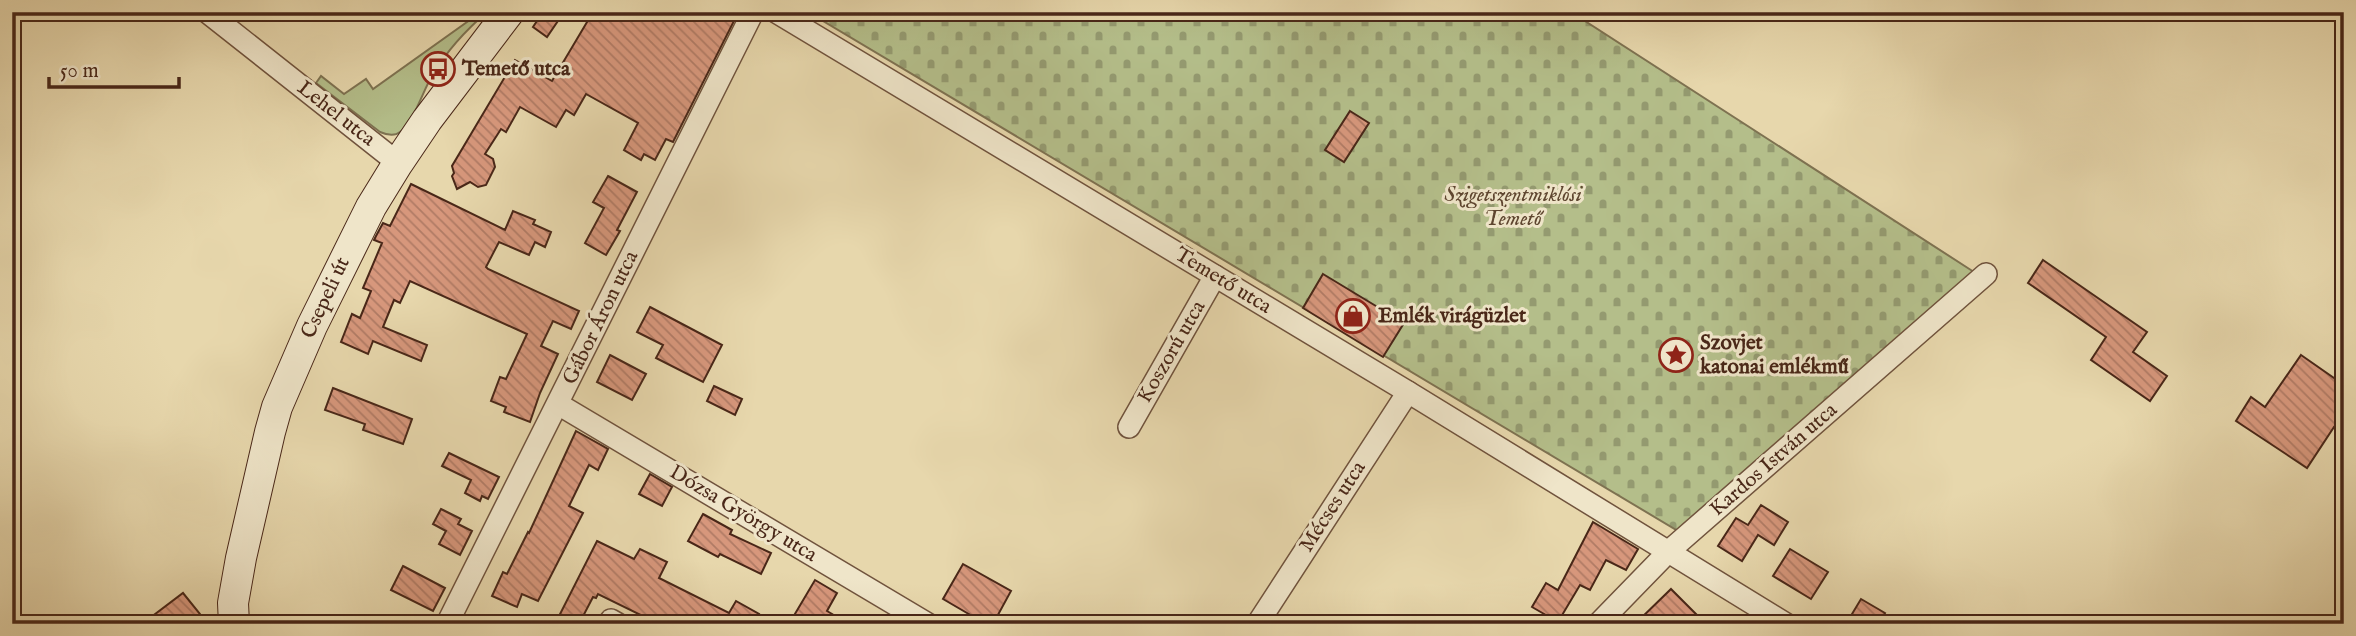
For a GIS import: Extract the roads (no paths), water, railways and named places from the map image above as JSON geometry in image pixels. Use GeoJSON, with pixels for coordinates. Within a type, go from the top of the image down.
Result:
{"type":"FeatureCollection","features":[{"type":"Feature","properties":{"kind":"street","name":"Lehel utca"},"geometry":{"type":"LineString","coordinates":[[207,12],[398,163]]}},
{"type":"Feature","properties":{"kind":"street","name":"Csepeli út"},"geometry":{"type":"LineString","coordinates":[[234,624],[233,603],[240,558],[251,504],[277,407],[335,277],[371,207],[398,163],[427,120],[509,12]]}},
{"type":"Feature","properties":{"kind":"street","name":"Gábor Áron utca"},"geometry":{"type":"LineString","coordinates":[[447,624],[752,12]]}},
{"type":"Feature","properties":{"kind":"street","name":"Temető utca"},"geometry":{"type":"LineString","coordinates":[[776,12],[1408,392],[1786,624]]}},
{"type":"Feature","properties":{"kind":"street","name":"Kardos István utca"},"geometry":{"type":"LineString","coordinates":[[1598,624],[1669,551],[1986,275]]}},
{"type":"Feature","properties":{"kind":"street","name":"Koszorú utca"},"geometry":{"type":"LineString","coordinates":[[1129,428],[1215,276]]}},
{"type":"Feature","properties":{"kind":"street","name":"Mécses utca"},"geometry":{"type":"LineString","coordinates":[[1258,623],[1408,392]]}},
{"type":"Feature","properties":{"kind":"street","name":"Dózsa György utca"},"geometry":{"type":"LineString","coordinates":[[558,404],[928,624]]}},
{"type":"Feature","properties":{"kind":"place","name":"Temető utca"},"geometry":{"type":"Point","coordinates":[438,69]}},
{"type":"Feature","properties":{"kind":"place","name":"Emlék virágüzlet"},"geometry":{"type":"Point","coordinates":[1353,316]}},
{"type":"Feature","properties":{"kind":"place","name":"Szovjet katonai emlékmű"},"geometry":{"type":"Point","coordinates":[1676,355]}},
{"type":"Feature","properties":{"kind":"park label","name":"Szigetszentmiklósi Temető"},"geometry":{"type":"Point","coordinates":[1513,207]}}]}
